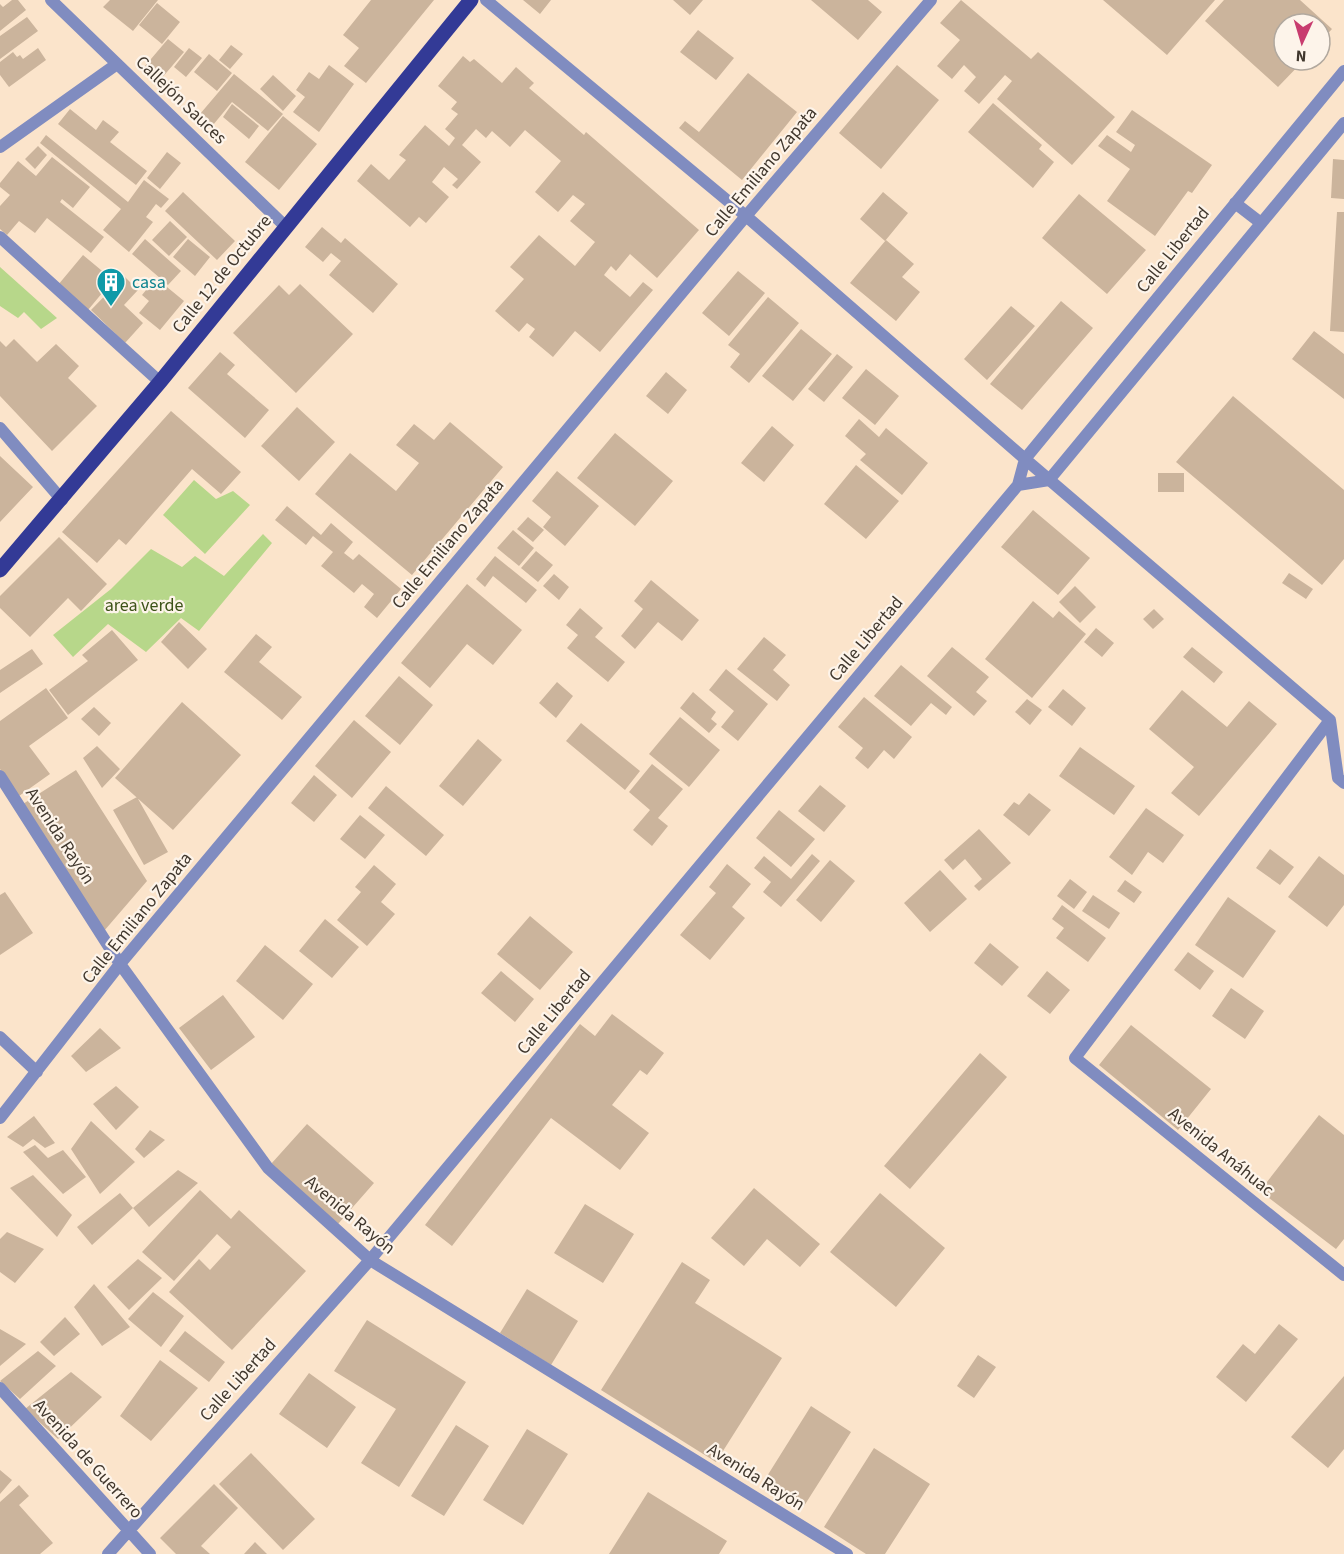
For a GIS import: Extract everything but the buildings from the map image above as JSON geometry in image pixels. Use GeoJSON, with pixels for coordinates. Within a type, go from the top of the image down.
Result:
{"type":"FeatureCollection","features":[{"type":"Feature","properties":{"kind":"main road","name":"Calle 12 de Octubre"},"geometry":{"type":"LineString","coordinates":[[0,570],[62,500],[160,382],[471,0]]}},
{"type":"Feature","properties":{"kind":"street","name":"Callejón Sauces"},"geometry":{"type":"LineString","coordinates":[[51,0],[285,226]]}},
{"type":"Feature","properties":{"kind":"street"},"geometry":{"type":"LineString","coordinates":[[486,0],[746,216],[1049,480],[1330,720],[1338,778],[1344,783]]}},
{"type":"Feature","properties":{"kind":"street","name":"Calle Emiliano Zapata"},"geometry":{"type":"LineString","coordinates":[[0,1118],[120,964],[746,216],[931,0]]}},
{"type":"Feature","properties":{"kind":"street"},"geometry":{"type":"LineString","coordinates":[[0,147],[117,64]]}},
{"type":"Feature","properties":{"kind":"street","name":"Calle Libertad"},"geometry":{"type":"LineString","coordinates":[[108,1554],[370,1260],[1018,485],[1025,459],[1344,71]]}},
{"type":"Feature","properties":{"kind":"street"},"geometry":{"type":"LineString","coordinates":[[1018,485],[1049,480],[1344,123]]}},
{"type":"Feature","properties":{"kind":"street"},"geometry":{"type":"LineString","coordinates":[[1235,203],[1261,223]]}},
{"type":"Feature","properties":{"kind":"street"},"geometry":{"type":"LineString","coordinates":[[0,237],[160,382]]}},
{"type":"Feature","properties":{"kind":"street"},"geometry":{"type":"LineString","coordinates":[[0,428],[62,500]]}},
{"type":"Feature","properties":{"kind":"street","name":"Avenida Anáhuac"},"geometry":{"type":"LineString","coordinates":[[1330,720],[1075,1058],[1344,1275]]}},
{"type":"Feature","properties":{"kind":"street","name":"Avenida Rayón"},"geometry":{"type":"LineString","coordinates":[[0,776],[120,964],[268,1168],[370,1260],[847,1554]]}},
{"type":"Feature","properties":{"kind":"street"},"geometry":{"type":"LineString","coordinates":[[0,1036],[37,1072]]}},
{"type":"Feature","properties":{"kind":"street","name":"Avenida de Guerrero"},"geometry":{"type":"LineString","coordinates":[[0,1388],[150,1554]]}},
{"type":"Feature","properties":{"kind":"green space"},"geometry":{"type":"Polygon","coordinates":[[[0,267],[57,318],[41,329],[24,312],[18,318],[0,306],[0,267]]]}},
{"type":"Feature","properties":{"kind":"green space","name":"area verde"},"geometry":{"type":"Polygon","coordinates":[[[194,480],[216,499],[233,491],[250,505],[205,554],[163,515],[194,480]]]}},
{"type":"Feature","properties":{"kind":"green space","name":"area verde"},"geometry":{"type":"Polygon","coordinates":[[[263,534],[272,543],[199,631],[181,618],[146,652],[108,624],[73,657],[53,635],[111,589],[151,549],[182,567],[195,556],[224,576],[263,534]]]}},
{"type":"Feature","properties":{"kind":"place","name":"casa"},"geometry":{"type":"Point","coordinates":[111,308]}}]}
